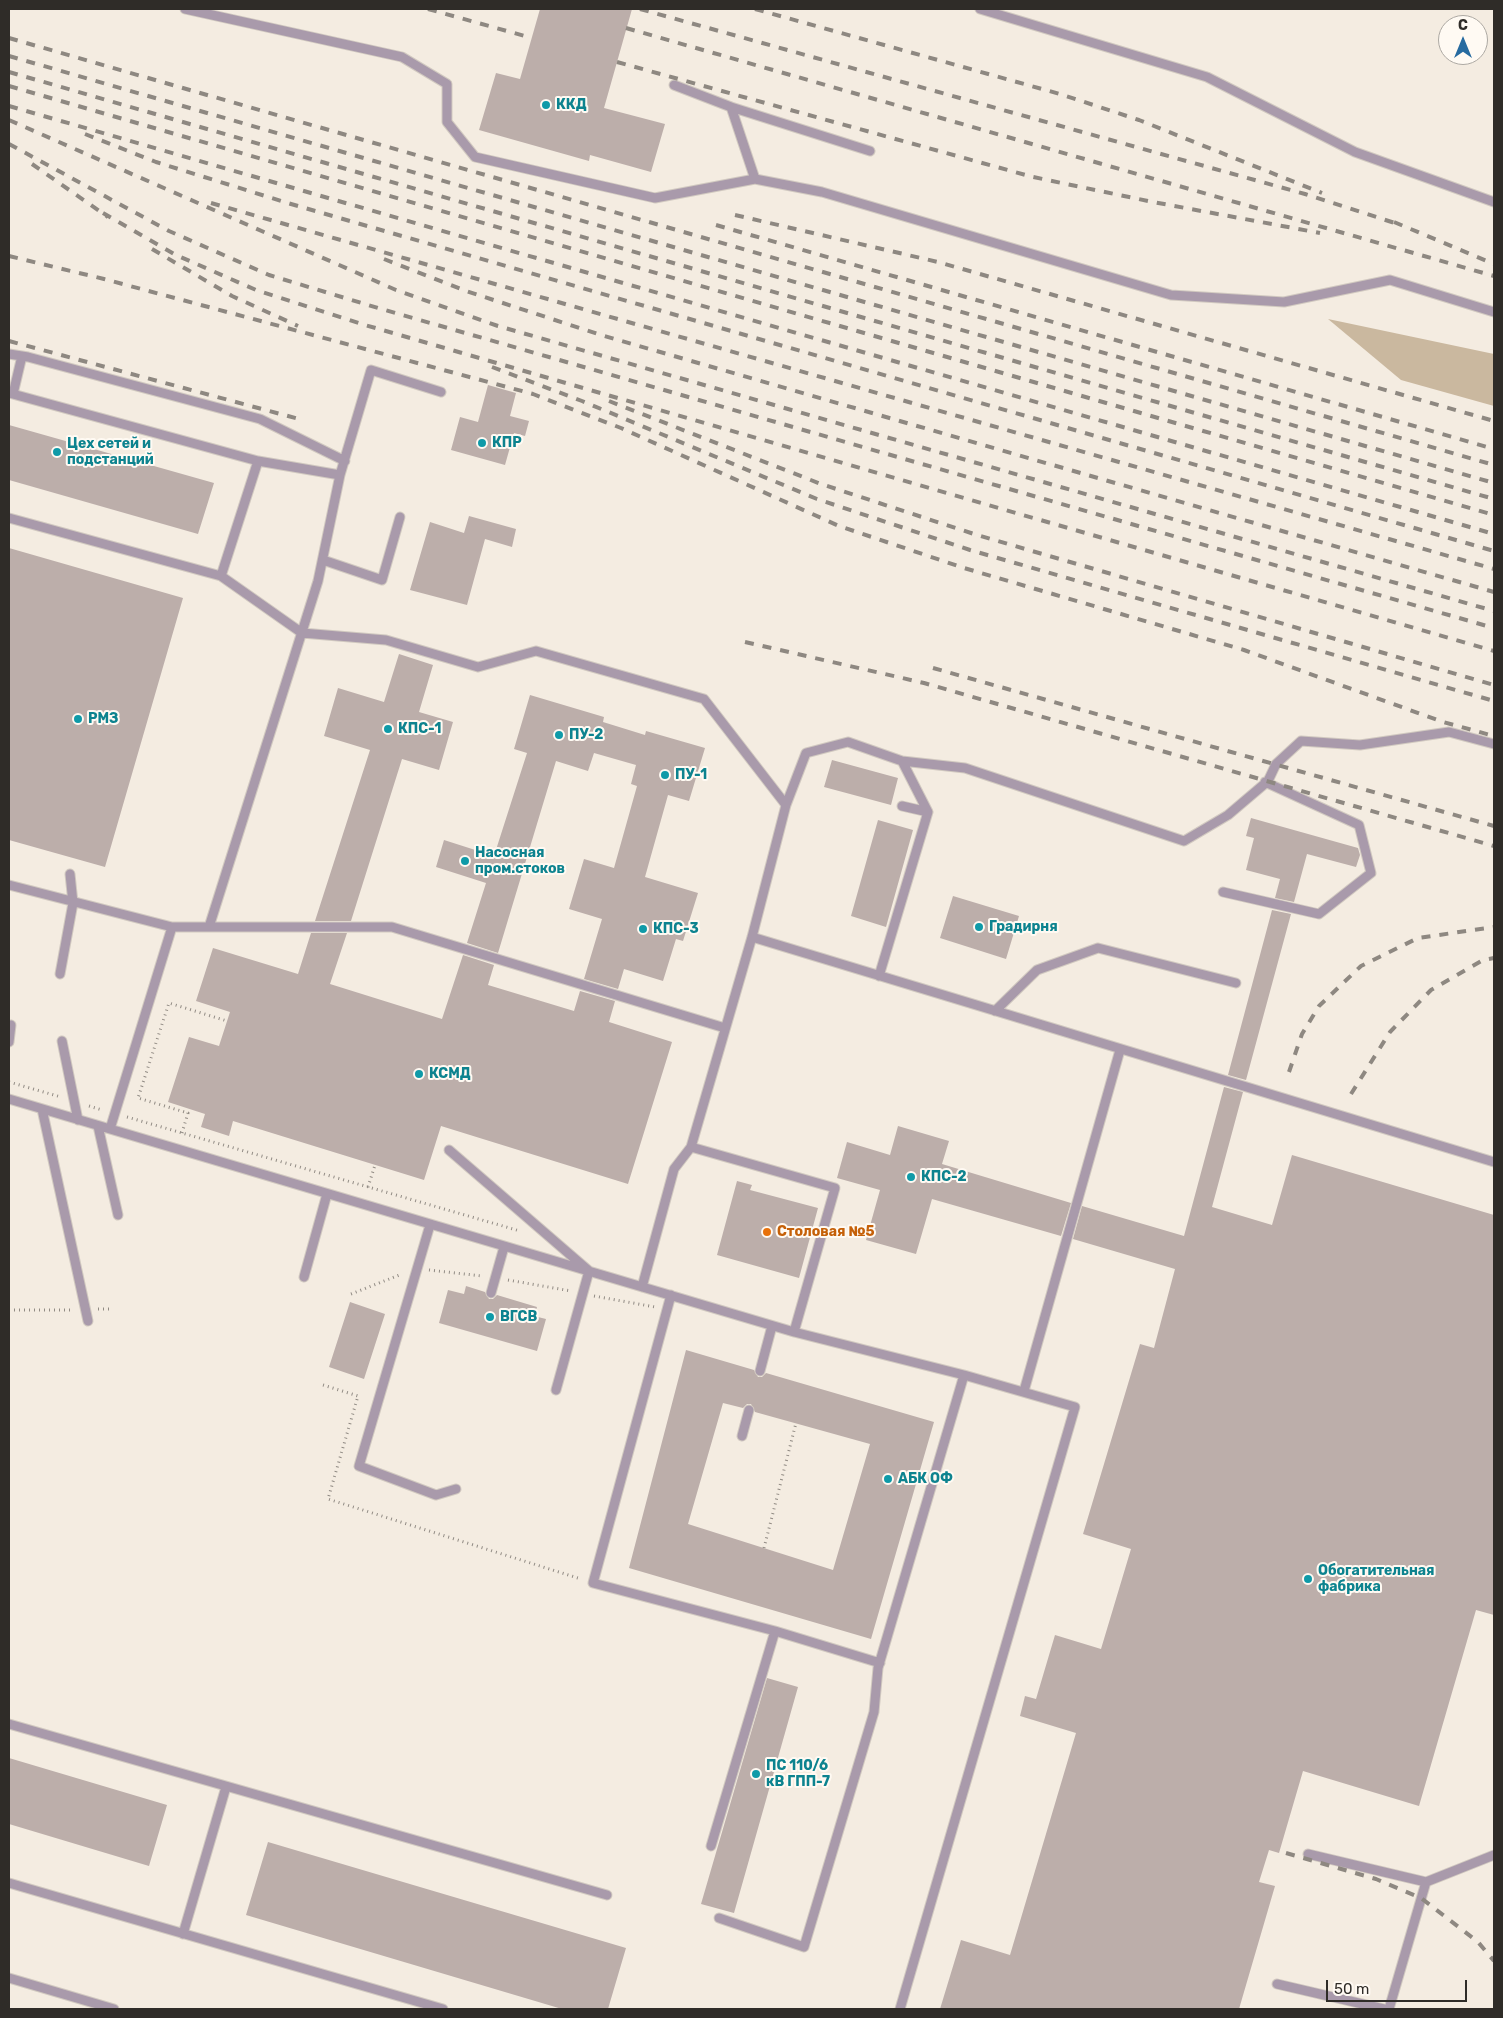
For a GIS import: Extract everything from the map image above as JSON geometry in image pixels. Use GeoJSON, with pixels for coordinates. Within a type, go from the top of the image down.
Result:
{"type":"FeatureCollection","features":[{"type":"Feature","properties":{"kind":"lane"},"geometry":{"type":"LineString","coordinates":[[185,9],[402,57],[447,84],[447,122],[475,156],[655,198],[755,179],[822,192],[1171,295],[1284,302],[1390,280],[1494,312]]}},
{"type":"Feature","properties":{"kind":"lane"},"geometry":{"type":"LineString","coordinates":[[980,9],[1207,77],[1355,152],[1494,202]]}},
{"type":"Feature","properties":{"kind":"lane"},"geometry":{"type":"LineString","coordinates":[[674,85],[731,107],[870,151]]}},
{"type":"Feature","properties":{"kind":"lane"},"geometry":{"type":"LineString","coordinates":[[731,107],[755,179]]}},
{"type":"Feature","properties":{"kind":"lane"},"geometry":{"type":"LineString","coordinates":[[9,354],[260,420],[344,460]]}},
{"type":"Feature","properties":{"kind":"lane"},"geometry":{"type":"LineString","coordinates":[[22,356],[11,394],[258,460],[340,475]]}},
{"type":"Feature","properties":{"kind":"lane"},"geometry":{"type":"LineString","coordinates":[[209,928],[302,633],[323,560],[340,475],[371,370],[442,392]]}},
{"type":"Feature","properties":{"kind":"lane"},"geometry":{"type":"LineString","coordinates":[[221,576],[258,460]]}},
{"type":"Feature","properties":{"kind":"lane"},"geometry":{"type":"LineString","coordinates":[[323,560],[382,580],[400,517]]}},
{"type":"Feature","properties":{"kind":"lane"},"geometry":{"type":"LineString","coordinates":[[9,518],[221,576],[302,633],[386,640],[478,667],[536,651],[704,699],[786,805]]}},
{"type":"Feature","properties":{"kind":"lane"},"geometry":{"type":"LineString","coordinates":[[642,1287],[674,1169],[692,1148],[752,937],[786,805],[806,753],[848,742],[902,761],[964,768],[1184,841],[1228,815],[1265,782],[1276,764],[1301,741],[1360,745],[1449,732],[1494,744]]}},
{"type":"Feature","properties":{"kind":"lane"},"geometry":{"type":"LineString","coordinates":[[879,976],[928,812],[902,761]]}},
{"type":"Feature","properties":{"kind":"lane"},"geometry":{"type":"LineString","coordinates":[[1223,892],[1319,914],[1371,873],[1359,825],[1265,782]]}},
{"type":"Feature","properties":{"kind":"lane"},"geometry":{"type":"LineString","coordinates":[[902,806],[928,812]]}},
{"type":"Feature","properties":{"kind":"lane"},"geometry":{"type":"LineString","coordinates":[[60,974],[73,903],[70,874]]}},
{"type":"Feature","properties":{"kind":"lane"},"geometry":{"type":"LineString","coordinates":[[9,885],[172,928],[392,928],[725,1028]]}},
{"type":"Feature","properties":{"kind":"lane"},"geometry":{"type":"LineString","coordinates":[[110,1129],[172,928]]}},
{"type":"Feature","properties":{"kind":"lane"},"geometry":{"type":"LineString","coordinates":[[752,937],[1494,1162]]}},
{"type":"Feature","properties":{"kind":"lane"},"geometry":{"type":"LineString","coordinates":[[995,1012],[1037,970],[1098,948],[1236,983]]}},
{"type":"Feature","properties":{"kind":"lane"},"geometry":{"type":"LineString","coordinates":[[9,1042],[11,1025]]}},
{"type":"Feature","properties":{"kind":"lane"},"geometry":{"type":"LineString","coordinates":[[62,1041],[78,1120]]}},
{"type":"Feature","properties":{"kind":"lane"},"geometry":{"type":"LineString","coordinates":[[1024,1391],[1120,1050]]}},
{"type":"Feature","properties":{"kind":"lane"},"geometry":{"type":"LineString","coordinates":[[9,1099],[772,1326],[1024,1391],[1075,1407],[900,2009]]}},
{"type":"Feature","properties":{"kind":"lane"},"geometry":{"type":"LineString","coordinates":[[42,1109],[88,1321]]}},
{"type":"Feature","properties":{"kind":"lane"},"geometry":{"type":"LineString","coordinates":[[98,1126],[118,1216]]}},
{"type":"Feature","properties":{"kind":"lane"},"geometry":{"type":"LineString","coordinates":[[692,1148],[835,1188],[794,1332]]}},
{"type":"Feature","properties":{"kind":"lane"},"geometry":{"type":"LineString","coordinates":[[449,1150],[589,1271]]}},
{"type":"Feature","properties":{"kind":"lane"},"geometry":{"type":"LineString","coordinates":[[304,1277],[327,1194]]}},
{"type":"Feature","properties":{"kind":"lane"},"geometry":{"type":"LineString","coordinates":[[430,1225],[359,1466],[436,1495],[456,1489]]}},
{"type":"Feature","properties":{"kind":"lane"},"geometry":{"type":"LineString","coordinates":[[491,1294],[504,1247]]}},
{"type":"Feature","properties":{"kind":"lane"},"geometry":{"type":"LineString","coordinates":[[556,1390],[589,1271]]}},
{"type":"Feature","properties":{"kind":"lane"},"geometry":{"type":"LineString","coordinates":[[671,1295],[593,1583],[775,1631],[880,1663]]}},
{"type":"Feature","properties":{"kind":"lane"},"geometry":{"type":"LineString","coordinates":[[760,1371],[772,1326]]}},
{"type":"Feature","properties":{"kind":"lane"},"geometry":{"type":"LineString","coordinates":[[719,1918],[804,1947],[874,1712],[880,1663],[964,1375]]}},
{"type":"Feature","properties":{"kind":"lane"},"geometry":{"type":"LineString","coordinates":[[742,1436],[749,1410]]}},
{"type":"Feature","properties":{"kind":"lane"},"geometry":{"type":"LineString","coordinates":[[711,1846],[775,1631]]}},
{"type":"Feature","properties":{"kind":"lane"},"geometry":{"type":"LineString","coordinates":[[9,1724],[606,1895]]}},
{"type":"Feature","properties":{"kind":"lane"},"geometry":{"type":"LineString","coordinates":[[183,1934],[226,1787]]}},
{"type":"Feature","properties":{"kind":"lane"},"geometry":{"type":"LineString","coordinates":[[1308,1854],[1426,1882],[1494,1855]]}},
{"type":"Feature","properties":{"kind":"lane"},"geometry":{"type":"LineString","coordinates":[[1389,2009],[1426,1882]]}},
{"type":"Feature","properties":{"kind":"lane"},"geometry":{"type":"LineString","coordinates":[[9,1883],[443,2009]]}},
{"type":"Feature","properties":{"kind":"lane"},"geometry":{"type":"LineString","coordinates":[[9,1978],[114,2009]]}},
{"type":"Feature","properties":{"kind":"lane"},"geometry":{"type":"LineString","coordinates":[[1277,1984],[1384,2009]]}},
{"type":"Feature","properties":{"kind":"path"},"geometry":{"type":"LineString","coordinates":[[182,1133],[188,1113],[138,1098],[169,1003],[227,1021]]}},
{"type":"Feature","properties":{"kind":"path"},"geometry":{"type":"LineString","coordinates":[[9,1082],[526,1232]]}},
{"type":"Feature","properties":{"kind":"path"},"geometry":{"type":"LineString","coordinates":[[368,1187],[375,1165]]}},
{"type":"Feature","properties":{"kind":"path"},"geometry":{"type":"LineString","coordinates":[[9,1310],[113,1309]]}},
{"type":"Feature","properties":{"kind":"path"},"geometry":{"type":"LineString","coordinates":[[764,1548],[796,1423]]}},
{"type":"Feature","properties":{"kind":"shaded area"},"geometry":{"type":"Polygon","coordinates":[[[1328,319],[1494,354],[1494,406],[1401,380],[1328,319]]]}},
{"type":"Feature","properties":{"kind":"building","name":"ККД"},"geometry":{"type":"Polygon","coordinates":[[[540,9],[632,9],[604,108],[665,124],[651,172],[590,155],[589,161],[479,130],[496,73],[520,79],[540,9]]]}},
{"type":"Feature","properties":{"kind":"building","name":"КПР"},"geometry":{"type":"Polygon","coordinates":[[[488,385],[516,393],[510,416],[529,421],[525,436],[514,433],[505,465],[451,450],[460,417],[478,422],[488,385]]]}},
{"type":"Feature","properties":{"kind":"building","name":"Цех сетей и подстанций"},"geometry":{"type":"Polygon","coordinates":[[[9,425],[214,483],[198,534],[9,480],[9,425]]]}},
{"type":"Feature","properties":{"kind":"building"},"geometry":{"type":"Polygon","coordinates":[[[469,516],[516,529],[512,547],[485,539],[467,605],[410,590],[430,522],[464,533],[469,516]]]}},
{"type":"Feature","properties":{"kind":"building","name":"РМЗ"},"geometry":{"type":"Polygon","coordinates":[[[9,548],[183,598],[105,867],[9,840],[9,548]]]}},
{"type":"Feature","properties":{"kind":"building"},"geometry":{"type":"Polygon","coordinates":[[[399,654],[433,665],[419,712],[453,722],[439,770],[402,759],[351,921],[315,921],[370,750],[324,736],[338,688],[384,702],[399,654]]]}},
{"type":"Feature","properties":{"kind":"building"},"geometry":{"type":"Polygon","coordinates":[[[530,695],[604,717],[603,722],[645,735],[646,731],[705,748],[689,801],[668,795],[645,877],[698,893],[683,941],[676,939],[663,981],[624,969],[618,989],[584,979],[602,919],[569,909],[584,859],[614,868],[637,786],[631,784],[636,765],[594,753],[588,771],[556,761],[498,953],[467,943],[486,883],[436,867],[444,840],[494,856],[527,753],[514,749],[530,695]]]}},
{"type":"Feature","properties":{"kind":"building"},"geometry":{"type":"Polygon","coordinates":[[[832,760],[898,778],[891,805],[824,787],[832,760]]]}},
{"type":"Feature","properties":{"kind":"building"},"geometry":{"type":"Polygon","coordinates":[[[1251,818],[1358,848],[1360,855],[1356,867],[1307,854],[1294,902],[1275,898],[1280,879],[1246,870],[1254,838],[1246,836],[1251,818]]]}},
{"type":"Feature","properties":{"kind":"building"},"geometry":{"type":"Polygon","coordinates":[[[878,820],[913,830],[886,927],[851,916],[878,820]]]}},
{"type":"Feature","properties":{"kind":"building","name":"Градирня"},"geometry":{"type":"Polygon","coordinates":[[[953,896],[1019,916],[1006,959],[940,938],[953,896]]]}},
{"type":"Feature","properties":{"kind":"building"},"geometry":{"type":"Polygon","coordinates":[[[1272,910],[1291,914],[1246,1080],[1228,1075],[1272,910]]]}},
{"type":"Feature","properties":{"kind":"building","name":"КСМД"},"geometry":{"type":"Polygon","coordinates":[[[311,933],[347,933],[330,984],[442,1019],[463,955],[494,965],[488,985],[574,1011],[580,991],[615,1001],[609,1022],[672,1042],[628,1184],[441,1126],[424,1180],[233,1121],[229,1136],[201,1127],[205,1114],[168,1102],[189,1037],[219,1046],[230,1012],[196,1001],[213,948],[298,974],[311,933]]]}},
{"type":"Feature","properties":{"kind":"building","name":"Обогатительная фабрика"},"geometry":{"type":"Polygon","coordinates":[[[1224,1087],[1243,1092],[1212,1207],[1272,1225],[1292,1155],[1494,1215],[1494,1615],[1476,1610],[1419,1806],[1303,1771],[1279,1853],[1269,1850],[1259,1882],[1275,1886],[1239,2009],[940,2009],[961,1940],[1010,1955],[1076,1733],[1020,1716],[1025,1696],[1036,1699],[1055,1635],[1101,1649],[1131,1549],[1083,1534],[1140,1344],[1154,1348],[1175,1269],[1073,1239],[1082,1206],[1184,1236],[1224,1087]]]}},
{"type":"Feature","properties":{"kind":"building"},"geometry":{"type":"Polygon","coordinates":[[[898,1126],[949,1141],[942,1164],[1071,1203],[1061,1236],[932,1199],[916,1254],[866,1240],[880,1190],[837,1178],[847,1142],[890,1155],[898,1126]]]}},
{"type":"Feature","properties":{"kind":"building","name":"Столовая №5"},"geometry":{"type":"Polygon","coordinates":[[[737,1181],[752,1185],[750,1190],[818,1208],[799,1278],[717,1255],[737,1181]]]}},
{"type":"Feature","properties":{"kind":"building","name":"ВГСВ"},"geometry":{"type":"Polygon","coordinates":[[[466,1286],[485,1292],[489,1299],[493,1299],[497,1295],[537,1307],[534,1316],[546,1319],[537,1351],[439,1323],[448,1290],[464,1294],[466,1286]]]}},
{"type":"Feature","properties":{"kind":"building"},"geometry":{"type":"Polygon","coordinates":[[[350,1302],[385,1314],[364,1379],[329,1367],[350,1302]]]}},
{"type":"Feature","properties":{"kind":"building","name":"АБК ОФ"},"geometry":{"type":"Polygon","coordinates":[[[686,1350],[754,1370],[758,1377],[762,1377],[766,1373],[934,1422],[871,1639],[629,1568],[686,1350]],[[723,1403],[688,1524],[833,1570],[870,1444],[755,1412],[751,1404],[747,1404],[743,1408],[723,1403]]]}},
{"type":"Feature","properties":{"kind":"building","name":"ПС 110/6 кВ ГПП-7"},"geometry":{"type":"Polygon","coordinates":[[[767,1678],[798,1687],[734,1913],[701,1904],[767,1678]]]}},
{"type":"Feature","properties":{"kind":"building"},"geometry":{"type":"Polygon","coordinates":[[[9,1758],[167,1805],[149,1866],[9,1824],[9,1758]]]}},
{"type":"Feature","properties":{"kind":"building"},"geometry":{"type":"Polygon","coordinates":[[[268,1842],[626,1948],[608,2009],[562,2009],[246,1915],[268,1842]]]}},
{"type":"Feature","properties":{"kind":"railway"},"geometry":{"type":"LineString","coordinates":[[428,9],[532,38]]}},
{"type":"Feature","properties":{"kind":"railway"},"geometry":{"type":"LineString","coordinates":[[640,9],[1305,194],[1401,225]]}},
{"type":"Feature","properties":{"kind":"railway"},"geometry":{"type":"LineString","coordinates":[[755,9],[1060,94],[1139,120],[1322,193]]}},
{"type":"Feature","properties":{"kind":"railway"},"geometry":{"type":"LineString","coordinates":[[626,28],[1494,276]]}},
{"type":"Feature","properties":{"kind":"railway"},"geometry":{"type":"LineString","coordinates":[[9,38],[1494,465]]}},
{"type":"Feature","properties":{"kind":"railway"},"geometry":{"type":"LineString","coordinates":[[9,56],[1494,483]]}},
{"type":"Feature","properties":{"kind":"railway"},"geometry":{"type":"LineString","coordinates":[[617,62],[1033,177],[1153,202],[1320,233]]}},
{"type":"Feature","properties":{"kind":"railway"},"geometry":{"type":"LineString","coordinates":[[9,72],[1494,499]]}},
{"type":"Feature","properties":{"kind":"railway"},"geometry":{"type":"LineString","coordinates":[[9,86],[1494,515]]}},
{"type":"Feature","properties":{"kind":"railway"},"geometry":{"type":"LineString","coordinates":[[9,106],[1494,534]]}},
{"type":"Feature","properties":{"kind":"railway"},"geometry":{"type":"LineString","coordinates":[[9,120],[396,290],[498,326],[1494,611]]}},
{"type":"Feature","properties":{"kind":"railway"},"geometry":{"type":"LineString","coordinates":[[85,134],[156,162],[291,204],[1494,551]]}},
{"type":"Feature","properties":{"kind":"railway"},"geometry":{"type":"LineString","coordinates":[[9,144],[169,231],[269,275],[378,308],[1494,628]]}},
{"type":"Feature","properties":{"kind":"railway"},"geometry":{"type":"LineString","coordinates":[[32,164],[108,217]]}},
{"type":"Feature","properties":{"kind":"railway"},"geometry":{"type":"LineString","coordinates":[[211,203],[1494,569]]}},
{"type":"Feature","properties":{"kind":"railway"},"geometry":{"type":"LineString","coordinates":[[103,213],[176,255],[256,290],[365,325],[1494,651]]}},
{"type":"Feature","properties":{"kind":"railway"},"geometry":{"type":"LineString","coordinates":[[735,215],[938,262],[1494,421]]}},
{"type":"Feature","properties":{"kind":"railway"},"geometry":{"type":"LineString","coordinates":[[1394,222],[1494,264]]}},
{"type":"Feature","properties":{"kind":"railway"},"geometry":{"type":"LineString","coordinates":[[716,225],[1494,449]]}},
{"type":"Feature","properties":{"kind":"railway"},"geometry":{"type":"LineString","coordinates":[[152,249],[232,296],[298,326]]}},
{"type":"Feature","properties":{"kind":"railway"},"geometry":{"type":"LineString","coordinates":[[9,256],[104,279],[533,394],[621,428],[839,526],[964,568],[1244,650],[1443,722],[1494,736]]}},
{"type":"Feature","properties":{"kind":"railway"},"geometry":{"type":"LineString","coordinates":[[384,259],[466,291],[601,335],[1494,592]]}},
{"type":"Feature","properties":{"kind":"railway"},"geometry":{"type":"LineString","coordinates":[[9,341],[299,419]]}},
{"type":"Feature","properties":{"kind":"railway"},"geometry":{"type":"LineString","coordinates":[[492,367],[582,401],[817,499],[970,550],[1494,701]]}},
{"type":"Feature","properties":{"kind":"railway"},"geometry":{"type":"LineString","coordinates":[[609,401],[821,484],[977,535],[1494,685]]}},
{"type":"Feature","properties":{"kind":"railway"},"geometry":{"type":"LineString","coordinates":[[745,642],[924,683],[1494,846]]}},
{"type":"Feature","properties":{"kind":"railway"},"geometry":{"type":"LineString","coordinates":[[933,668],[1494,826]]}},
{"type":"Feature","properties":{"kind":"railway"},"geometry":{"type":"LineString","coordinates":[[1289,1072],[1302,1034],[1319,1006],[1361,966],[1418,938],[1494,927]]}},
{"type":"Feature","properties":{"kind":"railway"},"geometry":{"type":"LineString","coordinates":[[1351,1094],[1390,1032],[1431,990],[1483,960],[1494,958]]}},
{"type":"Feature","properties":{"kind":"railway"},"geometry":{"type":"LineString","coordinates":[[1286,1853],[1376,1879],[1421,1898],[1478,1942],[1494,1961]]}},
{"type":"Feature","properties":{"kind":"place","name":"ККД"},"geometry":{"type":"Point","coordinates":[546,105]}},
{"type":"Feature","properties":{"kind":"place","name":"КПР"},"geometry":{"type":"Point","coordinates":[482,443]}},
{"type":"Feature","properties":{"kind":"place","name":"Цех сетей и подстанций"},"geometry":{"type":"Point","coordinates":[57,452]}},
{"type":"Feature","properties":{"kind":"place","name":"РМЗ"},"geometry":{"type":"Point","coordinates":[78,719]}},
{"type":"Feature","properties":{"kind":"place","name":"КПС-1"},"geometry":{"type":"Point","coordinates":[388,729]}},
{"type":"Feature","properties":{"kind":"place","name":"ПУ-2"},"geometry":{"type":"Point","coordinates":[559,735]}},
{"type":"Feature","properties":{"kind":"place","name":"ПУ-1"},"geometry":{"type":"Point","coordinates":[665,775]}},
{"type":"Feature","properties":{"kind":"place","name":"Насосная пром.стоков"},"geometry":{"type":"Point","coordinates":[465,861]}},
{"type":"Feature","properties":{"kind":"place","name":"Градирня"},"geometry":{"type":"Point","coordinates":[979,927]}},
{"type":"Feature","properties":{"kind":"place","name":"КПС-3"},"geometry":{"type":"Point","coordinates":[643,929]}},
{"type":"Feature","properties":{"kind":"place","name":"КСМД"},"geometry":{"type":"Point","coordinates":[419,1074]}},
{"type":"Feature","properties":{"kind":"place","name":"КПС-2"},"geometry":{"type":"Point","coordinates":[911,1177]}},
{"type":"Feature","properties":{"kind":"place","name":"Столовая №5"},"geometry":{"type":"Point","coordinates":[767,1232]}},
{"type":"Feature","properties":{"kind":"place","name":"ВГСВ"},"geometry":{"type":"Point","coordinates":[490,1317]}},
{"type":"Feature","properties":{"kind":"place","name":"АБК ОФ"},"geometry":{"type":"Point","coordinates":[888,1479]}},
{"type":"Feature","properties":{"kind":"place","name":"Обогатительная фабрика"},"geometry":{"type":"Point","coordinates":[1308,1579]}},
{"type":"Feature","properties":{"kind":"place","name":"ПС 110/6 кВ ГПП-7"},"geometry":{"type":"Point","coordinates":[756,1774]}}]}
